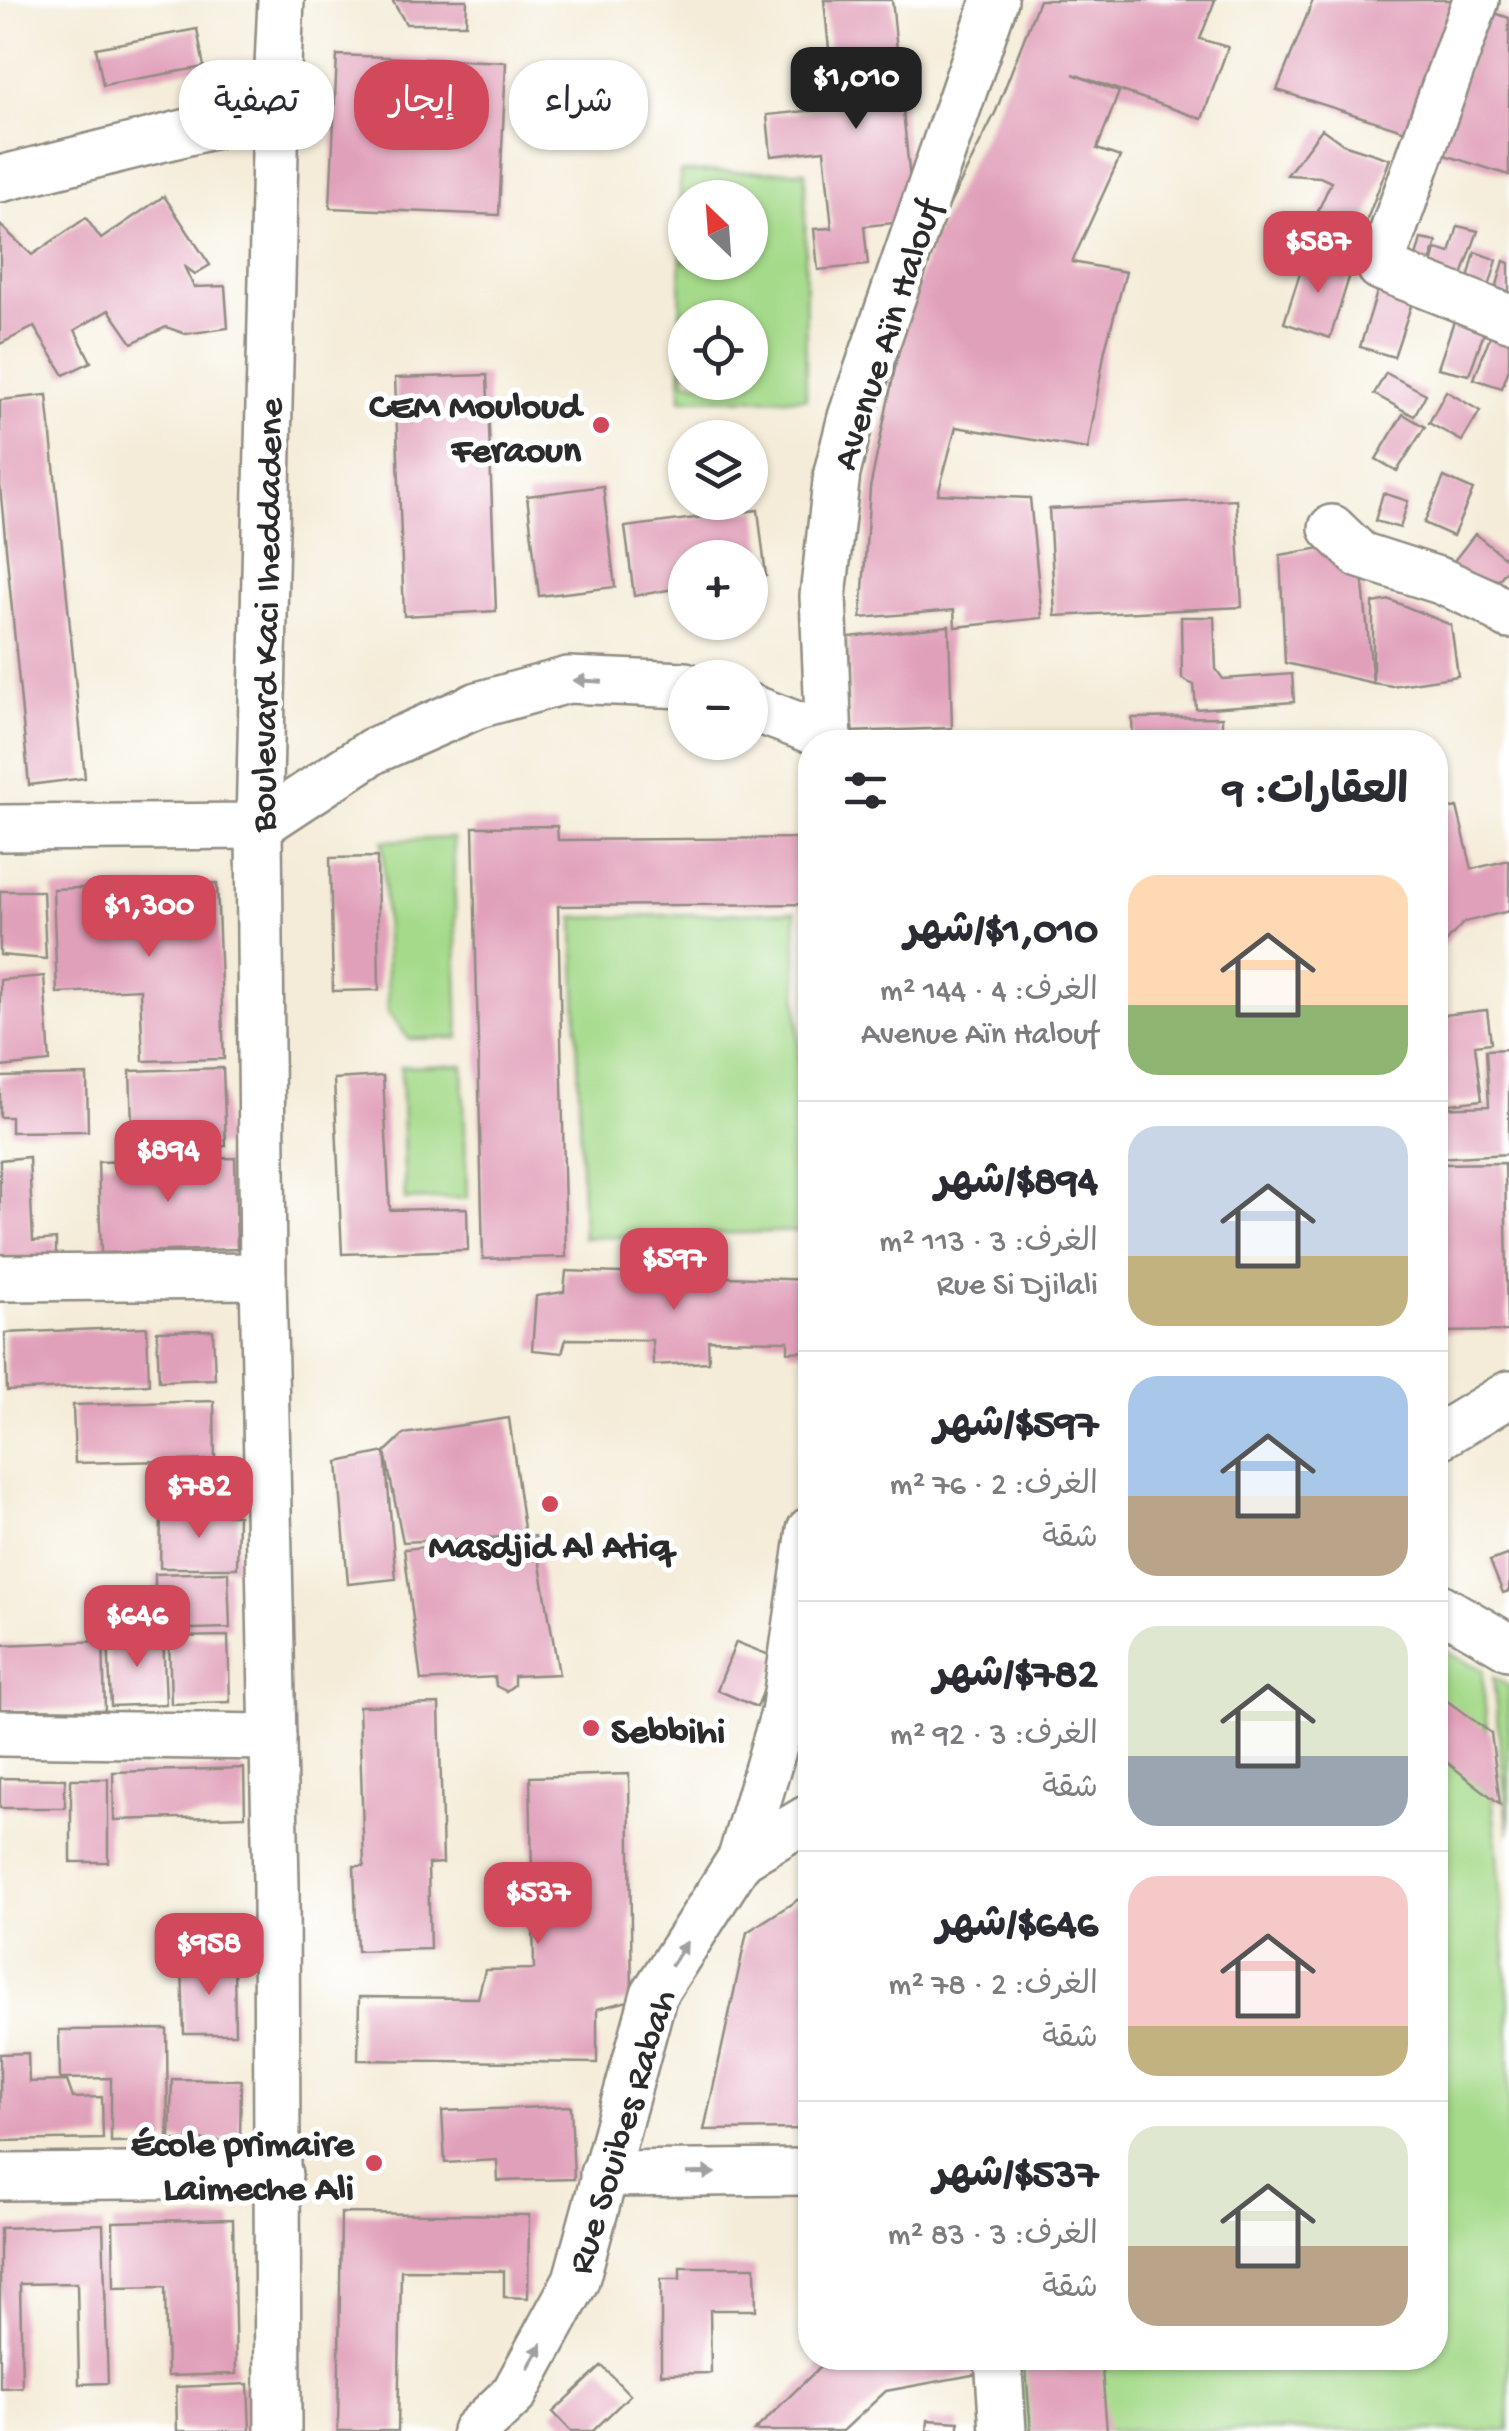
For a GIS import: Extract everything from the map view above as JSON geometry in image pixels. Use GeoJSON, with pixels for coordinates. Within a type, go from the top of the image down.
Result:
{"type":"FeatureCollection","features":[{"type":"Feature","properties":{"kind":"street","name":"Boulevard Kaci Iheddadene"},"geometry":{"type":"LineString","coordinates":[[279,60],[282,0]]}},
{"type":"Feature","properties":{"kind":"street","name":"Avenue Aïn Halouf"},"geometry":{"type":"LineString","coordinates":[[829,730],[823,596],[836,473],[851,417],[995,0]]}},
{"type":"Feature","properties":{"kind":"street"},"geometry":{"type":"LineString","coordinates":[[1476,0],[1380,268],[1509,318]]}},
{"type":"Feature","properties":{"kind":"street"},"geometry":{"type":"LineString","coordinates":[[0,179],[179,134]]}},
{"type":"Feature","properties":{"kind":"street","name":"Boulevard Kaci Iheddadene"},"geometry":{"type":"LineString","coordinates":[[275,150],[259,826],[263,1276],[280,2175],[278,2431]]}},
{"type":"Feature","properties":{"kind":"street"},"geometry":{"type":"LineString","coordinates":[[1332,528],[1360,555],[1440,582],[1488,602],[1509,616]]}},
{"type":"Feature","properties":{"kind":"street"},"geometry":{"type":"LineString","coordinates":[[0,828],[259,826],[373,750],[478,705],[568,680],[668,685]]}},
{"type":"Feature","properties":{"kind":"street"},"geometry":{"type":"LineString","coordinates":[[768,715],[805,730]]}},
{"type":"Feature","properties":{"kind":"street"},"geometry":{"type":"LineString","coordinates":[[0,1278],[263,1276]]}},
{"type":"Feature","properties":{"kind":"street"},"geometry":{"type":"LineString","coordinates":[[1448,1431],[1509,1394]]}},
{"type":"Feature","properties":{"kind":"street"},"geometry":{"type":"LineString","coordinates":[[1448,1612],[1509,1647]]}},
{"type":"Feature","properties":{"kind":"street","name":"Rue Souibes Rabah"},"geometry":{"type":"LineString","coordinates":[[475,2431],[514,2394],[576,2280],[654,1994],[741,1858],[784,1713],[798,1614]]}},
{"type":"Feature","properties":{"kind":"street"},"geometry":{"type":"LineString","coordinates":[[0,1734],[273,1737]]}},
{"type":"Feature","properties":{"kind":"street"},"geometry":{"type":"LineString","coordinates":[[741,1858],[798,1824]]}},
{"type":"Feature","properties":{"kind":"street"},"geometry":{"type":"LineString","coordinates":[[604,2174],[798,2172]]}},
{"type":"Feature","properties":{"kind":"street"},"geometry":{"type":"LineString","coordinates":[[0,2177],[280,2175]]}},
{"type":"Feature","properties":{"kind":"street"},"geometry":{"type":"LineString","coordinates":[[999,2370],[1003,2431]]}},
{"type":"Feature","properties":{"kind":"green space"},"geometry":{"type":"Polygon","coordinates":[[[805,171],[806,398],[768,398],[768,300],[681,300],[680,280],[768,280],[768,180],[680,180],[680,172],[805,171]]]}},
{"type":"Feature","properties":{"kind":"green space"},"geometry":{"type":"Polygon","coordinates":[[[453,838],[459,1038],[409,1039],[388,1012],[383,841],[453,838]]]}},
{"type":"Feature","properties":{"kind":"green space"},"geometry":{"type":"Polygon","coordinates":[[[795,911],[798,1231],[583,1238],[574,918],[795,911]]]}},
{"type":"Feature","properties":{"kind":"green space"},"geometry":{"type":"Polygon","coordinates":[[[463,1065],[467,1198],[405,1200],[401,1067],[463,1065]]]}},
{"type":"Feature","properties":{"kind":"green space"},"geometry":{"type":"Polygon","coordinates":[[[1448,1653],[1482,1669],[1509,2001],[1509,2431],[1024,2431],[1019,2370],[1448,2370],[1448,1653]]]}},
{"type":"Feature","properties":{"kind":"green space"},"geometry":{"type":"Polygon","coordinates":[[[1493,1677],[1509,1686],[1509,1833],[1493,1677]]]}},
{"type":"Feature","properties":{"kind":"building"},"geometry":{"type":"Polygon","coordinates":[[[392,0],[467,0],[466,24],[406,24],[392,0]]]}},
{"type":"Feature","properties":{"kind":"building"},"geometry":{"type":"Polygon","coordinates":[[[824,0],[892,0],[914,221],[864,226],[868,265],[818,270],[814,229],[832,228],[824,150],[771,156],[767,115],[835,108],[824,0]]]}},
{"type":"Feature","properties":{"kind":"building"},"geometry":{"type":"Polygon","coordinates":[[[1039,0],[1215,0],[1200,39],[1228,47],[1202,119],[1073,74],[1119,92],[1097,149],[1120,157],[1072,262],[1126,272],[1105,349],[1088,449],[956,427],[938,494],[1030,498],[1042,618],[955,627],[954,610],[861,618],[870,488],[906,315],[931,242],[996,111],[1039,0]]]}},
{"type":"Feature","properties":{"kind":"building"},"geometry":{"type":"Polygon","coordinates":[[[1313,0],[1467,0],[1418,135],[1277,90],[1313,0]]]}},
{"type":"Feature","properties":{"kind":"building"},"geometry":{"type":"Polygon","coordinates":[[[1486,10],[1509,18],[1509,175],[1438,153],[1486,10]]]}},
{"type":"Feature","properties":{"kind":"building"},"geometry":{"type":"Polygon","coordinates":[[[197,29],[203,60],[179,60],[179,71],[103,85],[96,48],[197,29]]]}},
{"type":"Feature","properties":{"kind":"building"},"geometry":{"type":"Polygon","coordinates":[[[337,55],[458,60],[354,60],[354,150],[489,150],[489,61],[506,62],[499,215],[330,208],[337,55]]]}},
{"type":"Feature","properties":{"kind":"building"},"geometry":{"type":"Polygon","coordinates":[[[1322,129],[1343,144],[1390,159],[1363,230],[1318,211],[1331,182],[1320,177],[1287,175],[1322,129]]]}},
{"type":"Feature","properties":{"kind":"building"},"geometry":{"type":"Polygon","coordinates":[[[164,196],[210,265],[195,274],[184,266],[194,287],[225,286],[228,328],[186,334],[166,327],[132,343],[109,310],[75,330],[91,362],[64,375],[34,327],[0,344],[0,225],[32,255],[86,218],[101,239],[164,196]]]}},
{"type":"Feature","properties":{"kind":"building"},"geometry":{"type":"Polygon","coordinates":[[[1313,219],[1357,237],[1348,263],[1303,246],[1313,219]]]}},
{"type":"Feature","properties":{"kind":"building"},"geometry":{"type":"Polygon","coordinates":[[[1458,226],[1478,231],[1460,281],[1431,269],[1436,249],[1450,253],[1458,226]]]}},
{"type":"Feature","properties":{"kind":"building"},"geometry":{"type":"Polygon","coordinates":[[[1421,239],[1437,242],[1425,277],[1411,274],[1421,239]]]}},
{"type":"Feature","properties":{"kind":"building"},"geometry":{"type":"Polygon","coordinates":[[[1475,252],[1497,260],[1487,294],[1466,287],[1475,252]]]}},
{"type":"Feature","properties":{"kind":"building"},"geometry":{"type":"Polygon","coordinates":[[[1306,254],[1352,268],[1330,338],[1284,323],[1306,254]]]}},
{"type":"Feature","properties":{"kind":"building"},"geometry":{"type":"Polygon","coordinates":[[[1504,261],[1509,263],[1509,302],[1493,299],[1504,261]]]}},
{"type":"Feature","properties":{"kind":"building"},"geometry":{"type":"Polygon","coordinates":[[[1378,289],[1413,300],[1394,357],[1360,347],[1378,289]]]}},
{"type":"Feature","properties":{"kind":"building"},"geometry":{"type":"Polygon","coordinates":[[[1459,306],[1489,318],[1469,375],[1438,368],[1459,306]]]}},
{"type":"Feature","properties":{"kind":"building"},"geometry":{"type":"Polygon","coordinates":[[[1496,320],[1509,324],[1509,369],[1502,388],[1474,379],[1496,320]]]}},
{"type":"Feature","properties":{"kind":"building"},"geometry":{"type":"Polygon","coordinates":[[[1386,373],[1426,394],[1414,416],[1374,394],[1386,373]]]}},
{"type":"Feature","properties":{"kind":"building"},"geometry":{"type":"Polygon","coordinates":[[[487,375],[496,611],[404,616],[395,378],[487,375]]]}},
{"type":"Feature","properties":{"kind":"building"},"geometry":{"type":"Polygon","coordinates":[[[1446,391],[1480,411],[1462,441],[1429,423],[1446,391]]]}},
{"type":"Feature","properties":{"kind":"building"},"geometry":{"type":"Polygon","coordinates":[[[47,395],[85,778],[29,785],[0,486],[0,400],[47,395]]]}},
{"type":"Feature","properties":{"kind":"building"},"geometry":{"type":"Polygon","coordinates":[[[1403,414],[1425,427],[1397,471],[1376,459],[1403,414]]]}},
{"type":"Feature","properties":{"kind":"building"},"geometry":{"type":"Polygon","coordinates":[[[1444,477],[1473,490],[1453,536],[1424,523],[1444,477]]]}},
{"type":"Feature","properties":{"kind":"building"},"geometry":{"type":"Polygon","coordinates":[[[603,486],[615,587],[539,596],[527,496],[603,486]]]}},
{"type":"Feature","properties":{"kind":"building"},"geometry":{"type":"Polygon","coordinates":[[[1383,493],[1408,501],[1400,528],[1375,521],[1383,493]]]}},
{"type":"Feature","properties":{"kind":"building"},"geometry":{"type":"Polygon","coordinates":[[[1236,499],[1242,607],[1055,616],[1049,509],[1236,499]]]}},
{"type":"Feature","properties":{"kind":"building"},"geometry":{"type":"Polygon","coordinates":[[[680,520],[759,520],[762,540],[668,540],[668,590],[634,596],[625,527],[680,520]]]}},
{"type":"Feature","properties":{"kind":"building"},"geometry":{"type":"Polygon","coordinates":[[[1475,534],[1509,561],[1509,567],[1483,600],[1446,571],[1475,534]]]}},
{"type":"Feature","properties":{"kind":"building"},"geometry":{"type":"Polygon","coordinates":[[[1321,548],[1362,574],[1373,683],[1285,663],[1280,555],[1321,548]]]}},
{"type":"Feature","properties":{"kind":"building"},"geometry":{"type":"Polygon","coordinates":[[[1390,600],[1451,625],[1458,676],[1392,686],[1373,683],[1373,603],[1390,600]]]}},
{"type":"Feature","properties":{"kind":"building"},"geometry":{"type":"Polygon","coordinates":[[[1181,617],[1214,617],[1216,669],[1223,679],[1292,674],[1294,702],[1196,709],[1194,685],[1182,679],[1181,617]]]}},
{"type":"Feature","properties":{"kind":"building"},"geometry":{"type":"Polygon","coordinates":[[[949,626],[952,728],[850,730],[849,637],[949,626]]]}},
{"type":"Feature","properties":{"kind":"building"},"geometry":{"type":"Polygon","coordinates":[[[1222,717],[1222,730],[1132,730],[1132,718],[1222,717]]]}},
{"type":"Feature","properties":{"kind":"building"},"geometry":{"type":"Polygon","coordinates":[[[1457,807],[1472,869],[1509,860],[1509,911],[1464,922],[1448,940],[1448,809],[1457,807]]]}},
{"type":"Feature","properties":{"kind":"building"},"geometry":{"type":"Polygon","coordinates":[[[557,826],[558,840],[798,838],[798,904],[558,906],[566,1257],[483,1259],[473,827],[557,826]]]}},
{"type":"Feature","properties":{"kind":"building"},"geometry":{"type":"Polygon","coordinates":[[[377,857],[379,990],[333,991],[330,858],[377,857]]]}},
{"type":"Feature","properties":{"kind":"building"},"geometry":{"type":"Polygon","coordinates":[[[217,883],[224,1059],[143,1061],[140,989],[57,993],[53,889],[217,883]]]}},
{"type":"Feature","properties":{"kind":"building"},"geometry":{"type":"Polygon","coordinates":[[[0,891],[43,891],[46,959],[0,955],[0,891]]]}},
{"type":"Feature","properties":{"kind":"building"},"geometry":{"type":"Polygon","coordinates":[[[44,976],[50,1062],[0,1067],[0,980],[44,976]]]}},
{"type":"Feature","properties":{"kind":"building"},"geometry":{"type":"Polygon","coordinates":[[[1487,1010],[1491,1043],[1475,1045],[1482,1100],[1448,1104],[1448,1014],[1487,1010]]]}},
{"type":"Feature","properties":{"kind":"building"},"geometry":{"type":"Polygon","coordinates":[[[1509,1049],[1509,1154],[1448,1157],[1448,1108],[1489,1106],[1486,1050],[1509,1049]]]}},
{"type":"Feature","properties":{"kind":"building"},"geometry":{"type":"Polygon","coordinates":[[[223,1068],[226,1146],[133,1150],[130,1071],[223,1068]]]}},
{"type":"Feature","properties":{"kind":"building"},"geometry":{"type":"Polygon","coordinates":[[[87,1075],[88,1131],[11,1132],[11,1117],[0,1117],[0,1077],[87,1075]]]}},
{"type":"Feature","properties":{"kind":"building"},"geometry":{"type":"Polygon","coordinates":[[[383,1076],[390,1210],[467,1208],[468,1250],[342,1254],[334,1079],[383,1076]]]}},
{"type":"Feature","properties":{"kind":"building"},"geometry":{"type":"Polygon","coordinates":[[[29,1157],[33,1241],[56,1239],[56,1264],[0,1265],[0,1160],[29,1157]]]}},
{"type":"Feature","properties":{"kind":"building"},"geometry":{"type":"Polygon","coordinates":[[[235,1158],[237,1249],[101,1253],[98,1162],[235,1158]]]}},
{"type":"Feature","properties":{"kind":"building"},"geometry":{"type":"Polygon","coordinates":[[[1505,1163],[1508,1331],[1448,1332],[1448,1164],[1505,1163]]]}},
{"type":"Feature","properties":{"kind":"building"},"geometry":{"type":"Polygon","coordinates":[[[566,1271],[798,1280],[798,1352],[788,1352],[788,1341],[708,1340],[709,1362],[653,1365],[652,1340],[566,1339],[562,1353],[532,1350],[536,1296],[564,1292],[566,1271]]]}},
{"type":"Feature","properties":{"kind":"building"},"geometry":{"type":"Polygon","coordinates":[[[147,1327],[149,1384],[7,1391],[5,1333],[147,1327]]]}},
{"type":"Feature","properties":{"kind":"building"},"geometry":{"type":"Polygon","coordinates":[[[213,1330],[215,1379],[159,1381],[157,1331],[213,1330]]]}},
{"type":"Feature","properties":{"kind":"building"},"geometry":{"type":"Polygon","coordinates":[[[214,1401],[215,1460],[75,1463],[73,1405],[214,1401]]]}},
{"type":"Feature","properties":{"kind":"building"},"geometry":{"type":"Polygon","coordinates":[[[509,1418],[525,1536],[403,1542],[385,1452],[404,1434],[509,1418]]]}},
{"type":"Feature","properties":{"kind":"building"},"geometry":{"type":"Polygon","coordinates":[[[385,1452],[396,1579],[348,1584],[338,1462],[385,1452]]]}},
{"type":"Feature","properties":{"kind":"building"},"geometry":{"type":"Polygon","coordinates":[[[161,1514],[238,1515],[237,1568],[160,1568],[161,1514]]]}},
{"type":"Feature","properties":{"kind":"building"},"geometry":{"type":"Polygon","coordinates":[[[535,1536],[559,1674],[514,1676],[514,1685],[506,1691],[496,1686],[495,1677],[421,1681],[404,1549],[535,1536]]]}},
{"type":"Feature","properties":{"kind":"building"},"geometry":{"type":"Polygon","coordinates":[[[1509,1554],[1509,1591],[1503,1593],[1490,1561],[1509,1554]]]}},
{"type":"Feature","properties":{"kind":"building"},"geometry":{"type":"Polygon","coordinates":[[[228,1572],[230,1628],[155,1630],[155,1574],[228,1572]]]}},
{"type":"Feature","properties":{"kind":"building"},"geometry":{"type":"Polygon","coordinates":[[[163,1634],[166,1704],[111,1706],[108,1636],[163,1634]]]}},
{"type":"Feature","properties":{"kind":"building"},"geometry":{"type":"Polygon","coordinates":[[[228,1636],[230,1702],[171,1704],[169,1637],[228,1636]]]}},
{"type":"Feature","properties":{"kind":"building"},"geometry":{"type":"Polygon","coordinates":[[[103,1641],[105,1710],[0,1709],[0,1645],[103,1641]]]}},
{"type":"Feature","properties":{"kind":"building"},"geometry":{"type":"Polygon","coordinates":[[[736,1642],[777,1658],[757,1707],[717,1690],[736,1642]]]}},
{"type":"Feature","properties":{"kind":"building"},"geometry":{"type":"Polygon","coordinates":[[[1448,1702],[1491,1733],[1500,1804],[1448,1763],[1448,1702]]]}},
{"type":"Feature","properties":{"kind":"building"},"geometry":{"type":"Polygon","coordinates":[[[439,1704],[443,1863],[428,1864],[430,1949],[357,1951],[354,1866],[364,1866],[359,1706],[439,1704]]]}},
{"type":"Feature","properties":{"kind":"building"},"geometry":{"type":"Polygon","coordinates":[[[244,1768],[245,1816],[114,1820],[113,1772],[244,1768]]]}},
{"type":"Feature","properties":{"kind":"building"},"geometry":{"type":"Polygon","coordinates":[[[629,1774],[632,2000],[597,2009],[597,2063],[358,2060],[359,1997],[478,1998],[485,1970],[534,1969],[530,1777],[629,1774]]]}},
{"type":"Feature","properties":{"kind":"building"},"geometry":{"type":"Polygon","coordinates":[[[0,1778],[65,1779],[65,1808],[0,1808],[0,1778]]]}},
{"type":"Feature","properties":{"kind":"building"},"geometry":{"type":"Polygon","coordinates":[[[71,1779],[108,1779],[108,1862],[71,1862],[71,1779]]]}},
{"type":"Feature","properties":{"kind":"building"},"geometry":{"type":"Polygon","coordinates":[[[798,1900],[798,2129],[704,2130],[747,1932],[798,1900]]]}},
{"type":"Feature","properties":{"kind":"building"},"geometry":{"type":"Polygon","coordinates":[[[234,1962],[235,2034],[184,2034],[182,1964],[234,1962]]]}},
{"type":"Feature","properties":{"kind":"building"},"geometry":{"type":"Polygon","coordinates":[[[167,2029],[168,2141],[111,2142],[111,2078],[60,2079],[59,2030],[167,2029]]]}},
{"type":"Feature","properties":{"kind":"building"},"geometry":{"type":"Polygon","coordinates":[[[28,2053],[29,2082],[67,2081],[73,2098],[102,2097],[103,2139],[0,2141],[0,2054],[28,2053]]]}},
{"type":"Feature","properties":{"kind":"building"},"geometry":{"type":"Polygon","coordinates":[[[172,2079],[241,2080],[240,2141],[170,2140],[172,2079]]]}},
{"type":"Feature","properties":{"kind":"building"},"geometry":{"type":"Polygon","coordinates":[[[571,2106],[574,2179],[498,2181],[497,2160],[445,2163],[442,2111],[571,2106]]]}},
{"type":"Feature","properties":{"kind":"building"},"geometry":{"type":"Polygon","coordinates":[[[341,2213],[529,2215],[528,2298],[504,2297],[504,2271],[401,2270],[398,2431],[338,2431],[341,2213]]]}},
{"type":"Feature","properties":{"kind":"building"},"geometry":{"type":"Polygon","coordinates":[[[233,2219],[236,2374],[167,2376],[165,2287],[114,2288],[113,2222],[233,2219]]]}},
{"type":"Feature","properties":{"kind":"building"},"geometry":{"type":"Polygon","coordinates":[[[103,2224],[108,2383],[79,2384],[77,2283],[20,2284],[22,2387],[0,2388],[0,2228],[103,2224]]]}},
{"type":"Feature","properties":{"kind":"building"},"geometry":{"type":"Polygon","coordinates":[[[680,2267],[755,2267],[756,2310],[710,2310],[711,2373],[661,2374],[661,2279],[680,2279],[680,2267]]]}},
{"type":"Feature","properties":{"kind":"building"},"geometry":{"type":"Polygon","coordinates":[[[602,2366],[630,2395],[593,2431],[571,2431],[553,2412],[602,2366]]]}},
{"type":"Feature","properties":{"kind":"building"},"geometry":{"type":"Polygon","coordinates":[[[817,2370],[983,2373],[886,2391],[843,2431],[754,2431],[817,2370]]]}},
{"type":"Feature","properties":{"kind":"building"},"geometry":{"type":"Polygon","coordinates":[[[1026,2370],[1102,2370],[1107,2431],[1031,2431],[1026,2370]]]}},
{"type":"Feature","properties":{"kind":"building"},"geometry":{"type":"Polygon","coordinates":[[[248,2384],[250,2431],[177,2431],[176,2387],[248,2384]]]}},
{"type":"Feature","properties":{"kind":"building"},"geometry":{"type":"Polygon","coordinates":[[[928,2420],[959,2422],[959,2431],[927,2431],[928,2420]]]}},
{"type":"Feature","properties":{"kind":"place","name":"CEM Mouloud Feraoun"},"geometry":{"type":"Point","coordinates":[601,425]}},
{"type":"Feature","properties":{"kind":"place","name":"Masdjid Al Atiq"},"geometry":{"type":"Point","coordinates":[550,1504]}},
{"type":"Feature","properties":{"kind":"place","name":"Sebbihi"},"geometry":{"type":"Point","coordinates":[591,1728]}},
{"type":"Feature","properties":{"kind":"place","name":"École primaire Laimeche Ali"},"geometry":{"type":"Point","coordinates":[374,2163]}}]}
